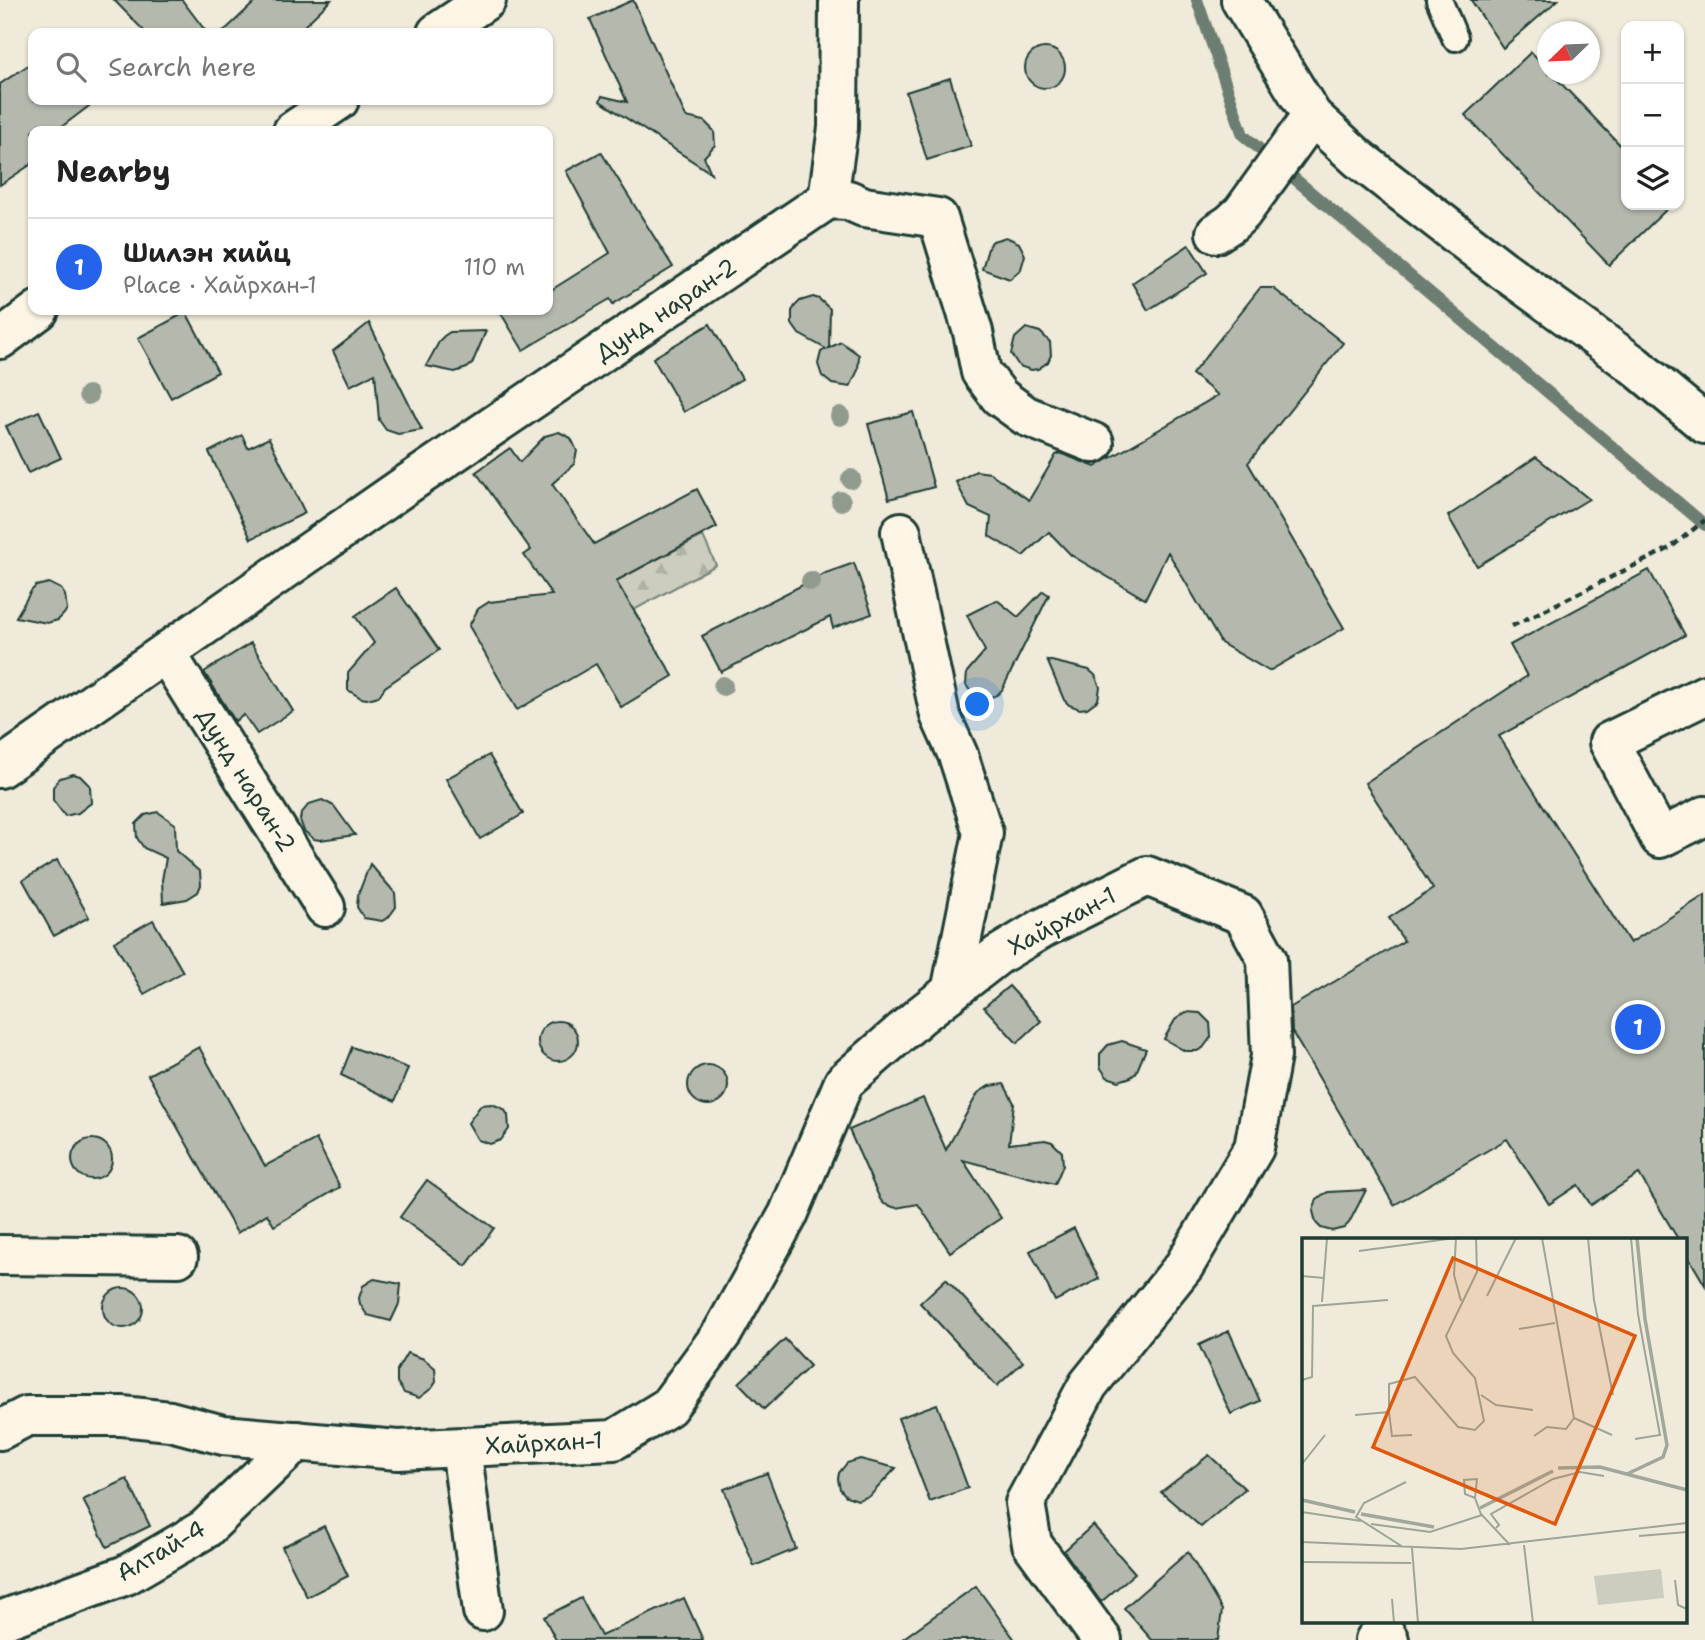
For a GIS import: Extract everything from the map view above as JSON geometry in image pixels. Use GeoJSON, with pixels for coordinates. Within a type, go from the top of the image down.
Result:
{"type":"FeatureCollection","features":[{"type":"Feature","properties":{"kind":"street"},"geometry":{"type":"LineString","coordinates":[[444,28],[486,0]]}},
{"type":"Feature","properties":{"kind":"street"},"geometry":{"type":"LineString","coordinates":[[839,0],[838,128],[828,199],[848,200],[864,208],[938,218],[973,332],[981,372],[1000,397],[1026,416],[1094,443]]}},
{"type":"Feature","properties":{"kind":"street"},"geometry":{"type":"LineString","coordinates":[[1241,0],[1312,116],[1359,159],[1503,270],[1634,365],[1705,424]]}},
{"type":"Feature","properties":{"kind":"street"},"geometry":{"type":"LineString","coordinates":[[300,126],[332,105]]}},
{"type":"Feature","properties":{"kind":"street"},"geometry":{"type":"LineString","coordinates":[[1229,223],[1284,157],[1312,116]]}},
{"type":"Feature","properties":{"kind":"street","name":"Дунд наран-2"},"geometry":{"type":"LineString","coordinates":[[0,768],[394,493],[828,199]]}},
{"type":"Feature","properties":{"kind":"street"},"geometry":{"type":"LineString","coordinates":[[0,339],[32,315]]}},
{"type":"Feature","properties":{"kind":"street"},"geometry":{"type":"LineString","coordinates":[[901,532],[940,715],[958,755],[983,833],[951,992]]}},
{"type":"Feature","properties":{"kind":"street","name":"Дунд наран-2"},"geometry":{"type":"LineString","coordinates":[[166,653],[325,907]]}},
{"type":"Feature","properties":{"kind":"street"},"geometry":{"type":"LineString","coordinates":[[1705,695],[1609,742],[1660,838],[1705,816]]}},
{"type":"Feature","properties":{"kind":"street","name":"Хайрхан-1"},"geometry":{"type":"LineString","coordinates":[[0,1430],[27,1416],[122,1416],[170,1421],[223,1436],[398,1450],[614,1440],[668,1408],[723,1332],[788,1215],[844,1082],[998,955],[1043,928],[1147,876],[1243,915],[1267,959],[1271,1056],[1254,1148],[1184,1266],[1088,1385],[1026,1503],[1032,1544],[1102,1640]]}},
{"type":"Feature","properties":{"kind":"street"},"geometry":{"type":"LineString","coordinates":[[0,1255],[178,1256]]}},
{"type":"Feature","properties":{"kind":"street","name":"Алтай-4"},"geometry":{"type":"LineString","coordinates":[[0,1621],[126,1575],[205,1529],[297,1441]]}},
{"type":"Feature","properties":{"kind":"street"},"geometry":{"type":"LineString","coordinates":[[461,1448],[483,1611]]}},
{"type":"Feature","properties":{"kind":"lane"},"geometry":{"type":"LineString","coordinates":[[1439,0],[1455,38]]}},
{"type":"Feature","properties":{"kind":"path"},"geometry":{"type":"LineString","coordinates":[[1512,626],[1670,548],[1705,520]]}},
{"type":"Feature","properties":{"kind":"green space"},"geometry":{"type":"Polygon","coordinates":[[[703,536],[716,565],[612,622],[597,589],[703,536]]]}},
{"type":"Feature","properties":{"kind":"building"},"geometry":{"type":"Polygon","coordinates":[[[114,0],[182,0],[203,28],[141,28],[114,0]]]}},
{"type":"Feature","properties":{"kind":"building"},"geometry":{"type":"Polygon","coordinates":[[[257,0],[331,0],[302,28],[227,28],[257,0]]]}},
{"type":"Feature","properties":{"kind":"building"},"geometry":{"type":"Polygon","coordinates":[[[633,0],[686,117],[704,121],[714,131],[715,145],[704,157],[711,173],[600,101],[602,96],[627,102],[590,19],[633,0]]]}},
{"type":"Feature","properties":{"kind":"building"},"geometry":{"type":"Polygon","coordinates":[[[1471,0],[1558,0],[1503,48],[1471,0]]]}},
{"type":"Feature","properties":{"kind":"building"},"geometry":{"type":"Polygon","coordinates":[[[1045,48],[1059,54],[1065,68],[1059,82],[1045,88],[1031,82],[1025,68],[1031,54],[1045,48]]]}},
{"type":"Feature","properties":{"kind":"building"},"geometry":{"type":"Polygon","coordinates":[[[1531,52],[1537,58],[1537,84],[1562,84],[1621,146],[1621,210],[1666,210],[1609,265],[1465,115],[1531,52]]]}},
{"type":"Feature","properties":{"kind":"building"},"geometry":{"type":"Polygon","coordinates":[[[28,65],[28,105],[90,105],[63,126],[28,126],[28,166],[0,185],[0,84],[28,65]]]}},
{"type":"Feature","properties":{"kind":"building"},"geometry":{"type":"Polygon","coordinates":[[[950,78],[971,146],[927,160],[906,92],[950,78]]]}},
{"type":"Feature","properties":{"kind":"building"},"geometry":{"type":"Polygon","coordinates":[[[601,152],[673,267],[613,304],[610,299],[523,350],[502,315],[553,315],[553,289],[610,253],[566,171],[601,152]]]}},
{"type":"Feature","properties":{"kind":"building"},"geometry":{"type":"Polygon","coordinates":[[[1006,237],[1019,243],[1025,255],[1021,269],[1010,279],[982,269],[989,245],[1006,237]]]}},
{"type":"Feature","properties":{"kind":"building"},"geometry":{"type":"Polygon","coordinates":[[[1189,245],[1207,273],[1148,310],[1132,283],[1189,245]]]}},
{"type":"Feature","properties":{"kind":"building"},"geometry":{"type":"Polygon","coordinates":[[[1260,288],[1273,288],[1343,343],[1248,463],[1344,628],[1269,671],[1221,643],[1168,552],[1145,599],[1071,555],[1049,532],[1023,556],[989,536],[991,517],[969,507],[956,482],[976,471],[990,473],[1029,500],[1056,455],[1060,453],[1095,467],[1218,395],[1192,374],[1260,288]]]}},
{"type":"Feature","properties":{"kind":"building"},"geometry":{"type":"Polygon","coordinates":[[[813,297],[830,309],[829,348],[841,342],[859,355],[858,370],[850,387],[832,384],[822,376],[818,364],[821,352],[826,349],[799,334],[792,324],[792,311],[795,306],[800,301],[813,297]]]}},
{"type":"Feature","properties":{"kind":"building"},"geometry":{"type":"Polygon","coordinates":[[[180,315],[188,315],[218,372],[171,398],[138,338],[180,315]]]}},
{"type":"Feature","properties":{"kind":"building"},"geometry":{"type":"Polygon","coordinates":[[[369,323],[422,430],[398,434],[386,430],[379,420],[375,373],[350,386],[333,351],[369,323]]]}},
{"type":"Feature","properties":{"kind":"building"},"geometry":{"type":"Polygon","coordinates":[[[710,324],[742,379],[684,412],[653,358],[710,324]]]}},
{"type":"Feature","properties":{"kind":"building"},"geometry":{"type":"Polygon","coordinates":[[[1026,328],[1040,332],[1050,342],[1051,355],[1048,362],[1038,369],[1019,366],[1011,354],[1015,338],[1026,328]]]}},
{"type":"Feature","properties":{"kind":"building"},"geometry":{"type":"Polygon","coordinates":[[[486,331],[472,364],[467,368],[455,372],[426,366],[440,340],[450,332],[486,331]]]}},
{"type":"Feature","properties":{"kind":"building"},"geometry":{"type":"Polygon","coordinates":[[[39,411],[61,458],[28,473],[6,426],[39,411]]]}},
{"type":"Feature","properties":{"kind":"building"},"geometry":{"type":"Polygon","coordinates":[[[913,412],[934,487],[889,499],[868,424],[913,412]]]}},
{"type":"Feature","properties":{"kind":"building"},"geometry":{"type":"Polygon","coordinates":[[[559,432],[571,438],[577,451],[574,464],[552,484],[594,544],[697,489],[717,527],[616,581],[673,676],[621,707],[596,664],[517,710],[469,626],[478,609],[489,602],[552,595],[524,555],[531,550],[476,472],[510,448],[520,462],[545,436],[559,432]]]}},
{"type":"Feature","properties":{"kind":"building"},"geometry":{"type":"Polygon","coordinates":[[[242,435],[248,448],[269,438],[305,513],[251,539],[209,452],[242,435]]]}},
{"type":"Feature","properties":{"kind":"building"},"geometry":{"type":"Polygon","coordinates":[[[1536,457],[1589,499],[1477,566],[1448,516],[1536,457]]]}},
{"type":"Feature","properties":{"kind":"building"},"geometry":{"type":"Polygon","coordinates":[[[854,563],[872,614],[833,628],[830,617],[721,672],[702,636],[826,573],[854,563]]]}},
{"type":"Feature","properties":{"kind":"building"},"geometry":{"type":"Polygon","coordinates":[[[1649,570],[1685,635],[1499,736],[1630,943],[1705,895],[1705,1285],[1688,1256],[1688,1238],[1677,1238],[1639,1174],[1591,1205],[1578,1185],[1549,1204],[1507,1139],[1394,1205],[1292,1032],[1291,1007],[1404,941],[1389,918],[1433,889],[1365,783],[1527,676],[1510,645],[1649,570]]]}},
{"type":"Feature","properties":{"kind":"building"},"geometry":{"type":"Polygon","coordinates":[[[49,583],[61,589],[65,595],[67,609],[64,614],[58,620],[47,623],[16,617],[31,591],[36,586],[49,583]]]}},
{"type":"Feature","properties":{"kind":"building"},"geometry":{"type":"Polygon","coordinates":[[[396,588],[439,650],[385,687],[379,696],[361,698],[348,690],[348,673],[374,643],[355,616],[396,588]]]}},
{"type":"Feature","properties":{"kind":"building"},"geometry":{"type":"Polygon","coordinates":[[[1043,591],[1049,595],[1002,690],[985,699],[973,695],[966,685],[967,672],[985,651],[967,615],[997,600],[1018,617],[1043,591]]]}},
{"type":"Feature","properties":{"kind":"building"},"geometry":{"type":"Polygon","coordinates":[[[251,643],[293,711],[257,734],[244,715],[235,721],[204,672],[251,643]]]}},
{"type":"Feature","properties":{"kind":"building"},"geometry":{"type":"Polygon","coordinates":[[[1047,660],[1089,670],[1095,675],[1100,687],[1098,700],[1087,708],[1080,709],[1069,705],[1064,700],[1047,660]]]}},
{"type":"Feature","properties":{"kind":"building"},"geometry":{"type":"Polygon","coordinates":[[[489,755],[523,814],[480,839],[446,779],[489,755]]]}},
{"type":"Feature","properties":{"kind":"building"},"geometry":{"type":"Polygon","coordinates":[[[73,774],[80,776],[90,786],[91,803],[78,813],[65,816],[53,800],[53,787],[60,778],[73,774]]]}},
{"type":"Feature","properties":{"kind":"building"},"geometry":{"type":"Polygon","coordinates":[[[322,800],[334,806],[355,835],[320,840],[304,831],[301,814],[309,804],[322,800]]]}},
{"type":"Feature","properties":{"kind":"building"},"geometry":{"type":"Polygon","coordinates":[[[158,812],[175,824],[176,851],[200,872],[201,885],[198,892],[187,899],[163,903],[162,880],[166,858],[144,848],[137,838],[136,824],[145,815],[158,812]]]}},
{"type":"Feature","properties":{"kind":"building"},"geometry":{"type":"Polygon","coordinates":[[[57,860],[89,917],[54,936],[23,880],[57,860]]]}},
{"type":"Feature","properties":{"kind":"building"},"geometry":{"type":"Polygon","coordinates":[[[370,864],[395,893],[396,907],[388,918],[382,921],[364,918],[357,907],[358,895],[370,864]]]}},
{"type":"Feature","properties":{"kind":"building"},"geometry":{"type":"Polygon","coordinates":[[[153,920],[183,972],[144,994],[114,942],[153,920]]]}},
{"type":"Feature","properties":{"kind":"building"},"geometry":{"type":"Polygon","coordinates":[[[1009,986],[1041,1021],[1017,1043],[984,1007],[1009,986]]]}},
{"type":"Feature","properties":{"kind":"building"},"geometry":{"type":"Polygon","coordinates":[[[1186,1012],[1200,1013],[1210,1023],[1211,1037],[1203,1048],[1197,1051],[1185,1051],[1164,1039],[1175,1020],[1186,1012]]]}},
{"type":"Feature","properties":{"kind":"building"},"geometry":{"type":"Polygon","coordinates":[[[558,1021],[572,1027],[578,1041],[572,1055],[558,1061],[544,1055],[538,1041],[544,1027],[558,1021]]]}},
{"type":"Feature","properties":{"kind":"building"},"geometry":{"type":"Polygon","coordinates":[[[1122,1041],[1146,1049],[1136,1073],[1119,1081],[1107,1077],[1100,1067],[1100,1054],[1108,1045],[1122,1041]]]}},
{"type":"Feature","properties":{"kind":"building"},"geometry":{"type":"Polygon","coordinates":[[[199,1047],[265,1166],[316,1139],[340,1187],[274,1226],[267,1214],[237,1233],[148,1075],[199,1047]]]}},
{"type":"Feature","properties":{"kind":"building"},"geometry":{"type":"Polygon","coordinates":[[[352,1047],[408,1068],[395,1101],[341,1075],[352,1047]]]}},
{"type":"Feature","properties":{"kind":"building"},"geometry":{"type":"Polygon","coordinates":[[[708,1065],[722,1071],[728,1085],[722,1099],[708,1105],[694,1099],[688,1085],[694,1071],[708,1065]]]}},
{"type":"Feature","properties":{"kind":"building"},"geometry":{"type":"Polygon","coordinates":[[[1004,1084],[1014,1103],[1009,1144],[1045,1140],[1052,1142],[1062,1152],[1063,1165],[1055,1184],[963,1160],[1001,1218],[950,1252],[918,1204],[896,1208],[884,1204],[849,1130],[923,1098],[946,1150],[978,1093],[989,1086],[1004,1084]]]}},
{"type":"Feature","properties":{"kind":"building"},"geometry":{"type":"Polygon","coordinates":[[[492,1104],[504,1109],[508,1115],[509,1129],[501,1140],[490,1144],[478,1140],[468,1123],[481,1105],[492,1104]]]}},
{"type":"Feature","properties":{"kind":"building"},"geometry":{"type":"Polygon","coordinates":[[[92,1139],[106,1145],[112,1159],[106,1173],[92,1179],[78,1173],[72,1159],[78,1145],[92,1139]]]}},
{"type":"Feature","properties":{"kind":"building"},"geometry":{"type":"Polygon","coordinates":[[[427,1180],[494,1228],[466,1266],[400,1217],[427,1180]]]}},
{"type":"Feature","properties":{"kind":"building"},"geometry":{"type":"Polygon","coordinates":[[[1366,1190],[1344,1228],[1332,1231],[1321,1228],[1316,1223],[1313,1211],[1317,1199],[1322,1195],[1328,1192],[1366,1190]]]}},
{"type":"Feature","properties":{"kind":"building"},"geometry":{"type":"Polygon","coordinates":[[[1074,1228],[1099,1279],[1055,1301],[1030,1251],[1074,1228]]]}},
{"type":"Feature","properties":{"kind":"building"},"geometry":{"type":"Polygon","coordinates":[[[374,1279],[401,1284],[399,1304],[391,1321],[367,1315],[360,1304],[363,1286],[374,1279]]]}},
{"type":"Feature","properties":{"kind":"building"},"geometry":{"type":"Polygon","coordinates":[[[946,1279],[1023,1362],[997,1386],[920,1303],[946,1279]]]}},
{"type":"Feature","properties":{"kind":"building"},"geometry":{"type":"Polygon","coordinates":[[[123,1288],[137,1294],[143,1308],[137,1322],[123,1328],[109,1322],[103,1308],[109,1294],[123,1288]]]}},
{"type":"Feature","properties":{"kind":"building"},"geometry":{"type":"Polygon","coordinates":[[[1229,1331],[1260,1401],[1231,1414],[1199,1345],[1229,1331]]]}},
{"type":"Feature","properties":{"kind":"building"},"geometry":{"type":"Polygon","coordinates":[[[785,1339],[810,1366],[764,1409],[739,1383],[785,1339]]]}},
{"type":"Feature","properties":{"kind":"building"},"geometry":{"type":"Polygon","coordinates":[[[407,1353],[424,1359],[435,1368],[436,1382],[419,1398],[404,1393],[397,1382],[397,1370],[407,1353]]]}},
{"type":"Feature","properties":{"kind":"building"},"geometry":{"type":"Polygon","coordinates":[[[937,1404],[968,1488],[930,1502],[898,1418],[937,1404]]]}},
{"type":"Feature","properties":{"kind":"building"},"geometry":{"type":"Polygon","coordinates":[[[1209,1455],[1245,1489],[1201,1527],[1161,1492],[1209,1455]]]}},
{"type":"Feature","properties":{"kind":"building"},"geometry":{"type":"Polygon","coordinates":[[[860,1459],[896,1468],[870,1496],[858,1500],[846,1496],[840,1489],[838,1479],[847,1463],[860,1459]]]}},
{"type":"Feature","properties":{"kind":"building"},"geometry":{"type":"Polygon","coordinates":[[[767,1473],[796,1549],[754,1566],[724,1489],[767,1473]]]}},
{"type":"Feature","properties":{"kind":"building"},"geometry":{"type":"Polygon","coordinates":[[[127,1479],[150,1526],[107,1547],[83,1500],[127,1479]]]}},
{"type":"Feature","properties":{"kind":"building"},"geometry":{"type":"Polygon","coordinates":[[[1093,1525],[1135,1573],[1101,1602],[1064,1551],[1093,1525]]]}},
{"type":"Feature","properties":{"kind":"building"},"geometry":{"type":"Polygon","coordinates":[[[324,1526],[348,1576],[307,1597],[282,1547],[324,1526]]]}},
{"type":"Feature","properties":{"kind":"building"},"geometry":{"type":"Polygon","coordinates":[[[1188,1552],[1222,1610],[1218,1640],[1152,1640],[1124,1608],[1188,1552]]]}},
{"type":"Feature","properties":{"kind":"building"},"geometry":{"type":"Polygon","coordinates":[[[976,1586],[1015,1640],[901,1640],[976,1586]]]}},
{"type":"Feature","properties":{"kind":"building"},"geometry":{"type":"Polygon","coordinates":[[[581,1598],[601,1636],[684,1598],[703,1640],[556,1640],[544,1617],[581,1598]]]}},
{"type":"Feature","properties":{"kind":"waterway"},"geometry":{"type":"LineString","coordinates":[[1197,0],[1243,135],[1705,525]]}},
{"type":"Feature","properties":{"kind":"place","name":"Шилэн хийц"},"geometry":{"type":"Point","coordinates":[1638,1027]}}]}
